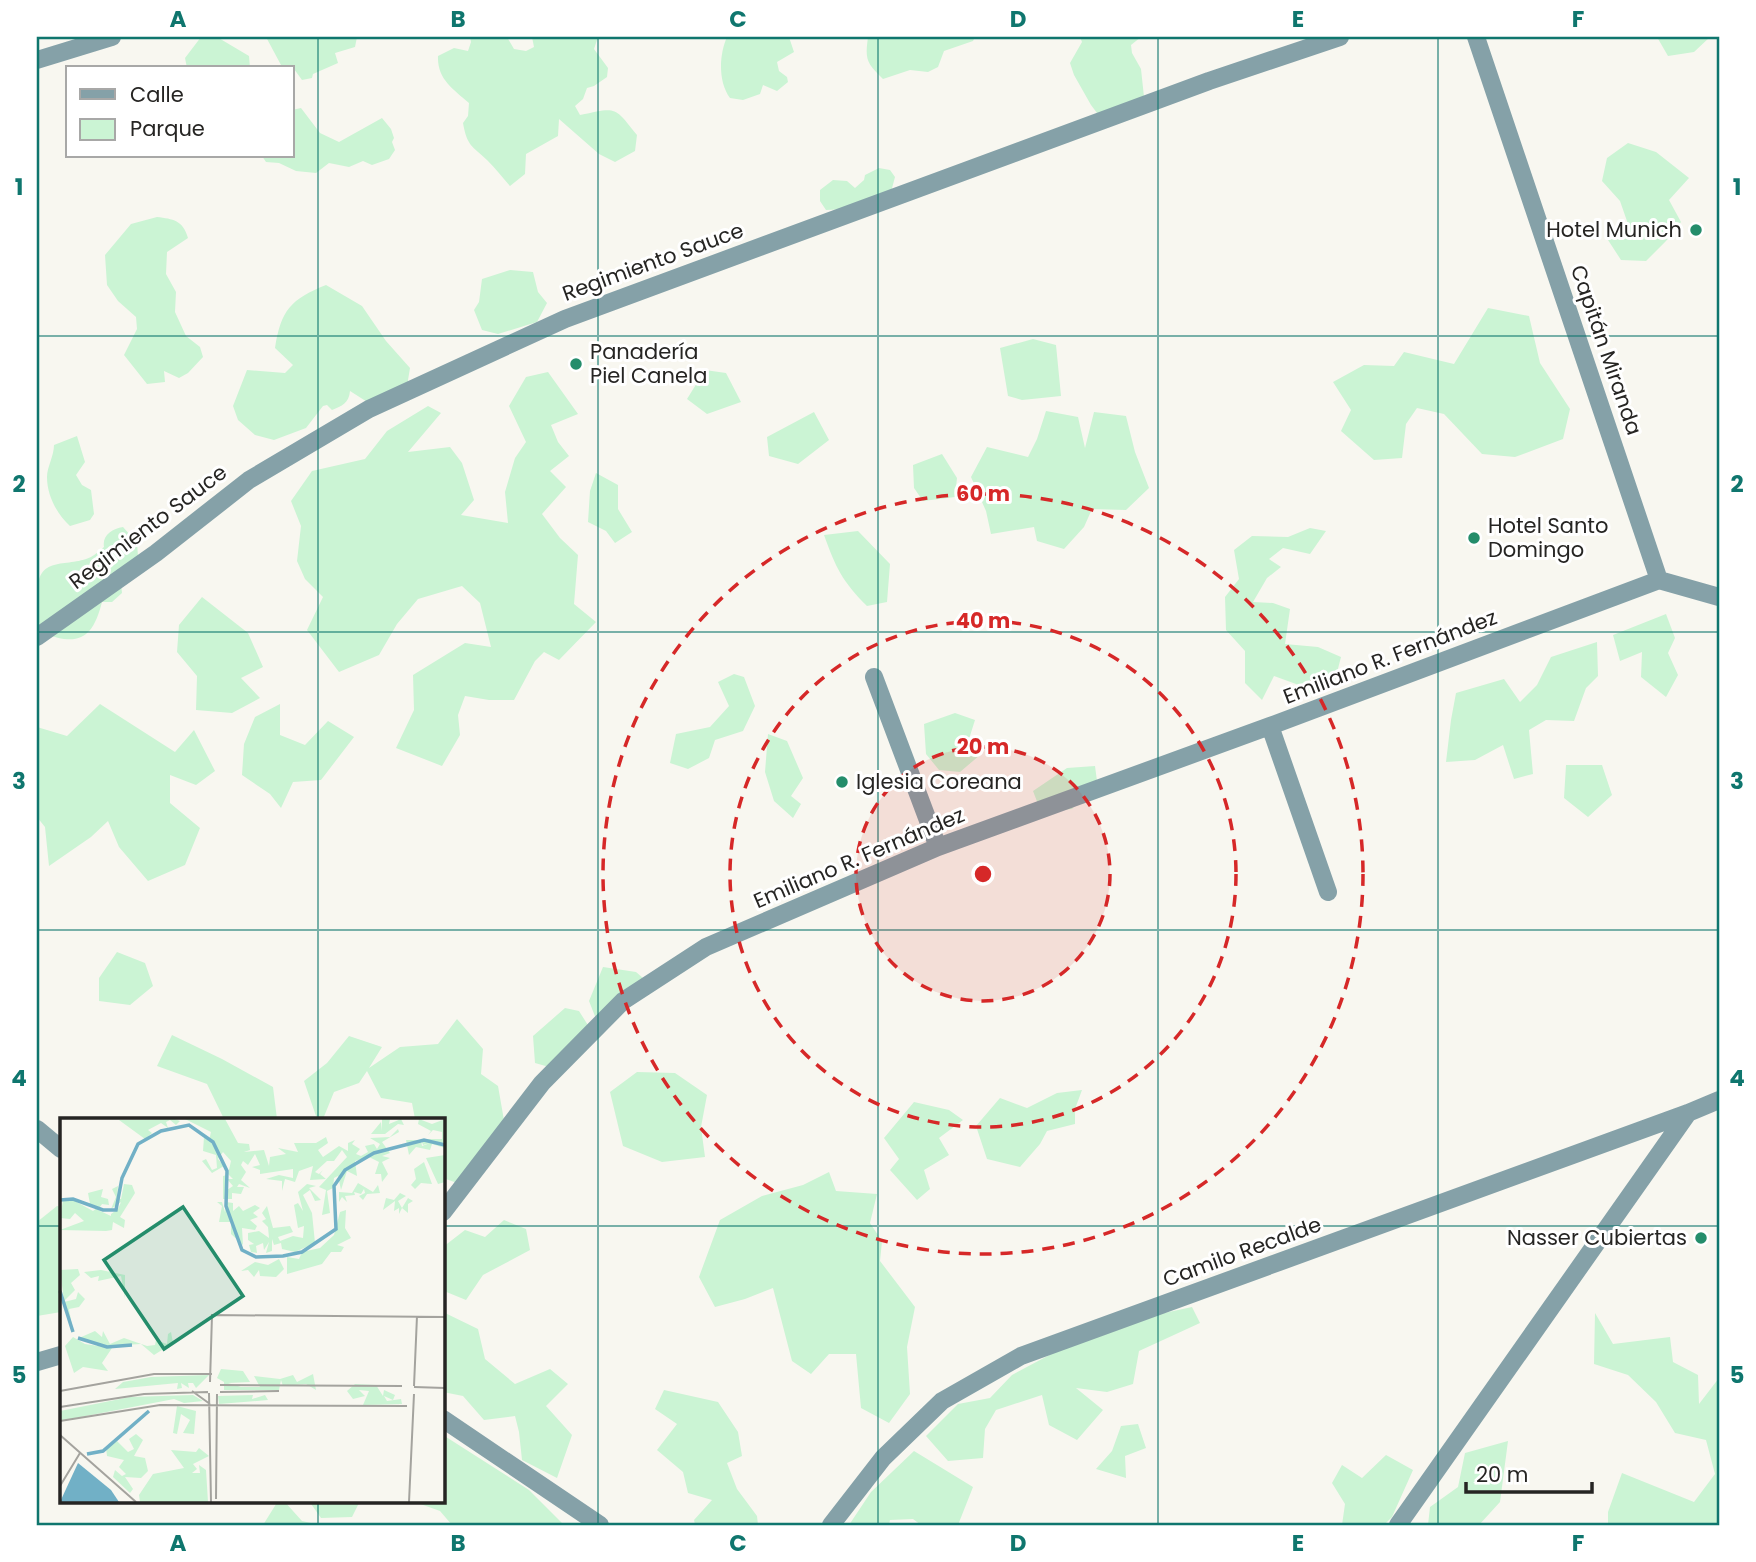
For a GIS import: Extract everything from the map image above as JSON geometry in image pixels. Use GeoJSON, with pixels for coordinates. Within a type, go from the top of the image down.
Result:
{"type":"FeatureCollection","features":[{"type":"Feature","properties":{"kind":"street"},"geometry":{"type":"LineString","coordinates":[[37,60],[112,37]]}},
{"type":"Feature","properties":{"kind":"street","name":"Regimiento Sauce"},"geometry":{"type":"LineString","coordinates":[[37,636],[156,552],[249,480],[369,409],[552,325],[1196,86],[1340,37]]}},
{"type":"Feature","properties":{"kind":"street","name":"Capitán Miranda"},"geometry":{"type":"LineString","coordinates":[[1476,37],[1660,580]]}},
{"type":"Feature","properties":{"kind":"street"},"geometry":{"type":"LineString","coordinates":[[1660,580],[1719,597]]}},
{"type":"Feature","properties":{"kind":"street","name":"Emiliano R. Fernández"},"geometry":{"type":"LineString","coordinates":[[444,1211],[542,1083],[623,1001],[706,947],[938,847],[1660,580]]}},
{"type":"Feature","properties":{"kind":"street"},"geometry":{"type":"LineString","coordinates":[[874,677],[938,847]]}},
{"type":"Feature","properties":{"kind":"street"},"geometry":{"type":"LineString","coordinates":[[1270,726],[1328,892]]}},
{"type":"Feature","properties":{"kind":"street","name":"Camilo Recalde"},"geometry":{"type":"LineString","coordinates":[[831,1525],[883,1458],[942,1401],[1021,1356],[1719,1100]]}},
{"type":"Feature","properties":{"kind":"street"},"geometry":{"type":"LineString","coordinates":[[1398,1525],[1688,1113]]}},
{"type":"Feature","properties":{"kind":"street"},"geometry":{"type":"LineString","coordinates":[[37,1129],[60,1148]]}},
{"type":"Feature","properties":{"kind":"street"},"geometry":{"type":"LineString","coordinates":[[37,1362],[60,1355]]}},
{"type":"Feature","properties":{"kind":"street"},"geometry":{"type":"LineString","coordinates":[[444,1420],[600,1525]]}},
{"type":"Feature","properties":{"kind":"green space"},"geometry":{"type":"Polygon","coordinates":[[[201,37],[217,37],[249,56],[250,66],[187,66],[185,58],[201,37]]]}},
{"type":"Feature","properties":{"kind":"green space"},"geometry":{"type":"Polygon","coordinates":[[[266,37],[357,37],[355,47],[335,53],[338,63],[313,74],[312,78],[302,80],[294,66],[281,65],[266,37]]]}},
{"type":"Feature","properties":{"kind":"green space"},"geometry":{"type":"Polygon","coordinates":[[[470,37],[507,37],[514,49],[526,51],[534,47],[532,37],[604,37],[597,40],[594,49],[608,68],[607,77],[587,88],[583,99],[575,106],[580,115],[608,110],[619,114],[637,135],[635,151],[615,162],[599,154],[559,119],[558,136],[526,154],[525,174],[510,186],[468,141],[463,123],[468,116],[469,103],[447,83],[438,64],[438,56],[454,48],[468,51],[470,37]]]}},
{"type":"Feature","properties":{"kind":"green space"},"geometry":{"type":"Polygon","coordinates":[[[727,37],[789,37],[794,52],[777,62],[779,71],[787,77],[788,82],[777,91],[763,85],[760,94],[743,100],[730,98],[723,84],[721,68],[727,37]]]}},
{"type":"Feature","properties":{"kind":"green space"},"geometry":{"type":"Polygon","coordinates":[[[868,37],[975,37],[973,41],[944,51],[938,67],[928,72],[910,70],[883,79],[868,60],[868,37]]]}},
{"type":"Feature","properties":{"kind":"green space"},"geometry":{"type":"Polygon","coordinates":[[[1080,37],[1141,37],[1131,45],[1132,53],[1141,69],[1144,97],[1121,122],[1097,113],[1074,75],[1070,63],[1082,42],[1080,37]]]}},
{"type":"Feature","properties":{"kind":"green space"},"geometry":{"type":"Polygon","coordinates":[[[1657,37],[1710,37],[1694,52],[1668,56],[1657,37]]]}},
{"type":"Feature","properties":{"kind":"green space"},"geometry":{"type":"Polygon","coordinates":[[[301,108],[320,133],[339,142],[382,118],[391,129],[395,150],[389,159],[372,165],[363,161],[349,167],[329,163],[316,173],[296,171],[279,163],[266,162],[263,158],[294,158],[294,110],[301,108]]]}},
{"type":"Feature","properties":{"kind":"green space"},"geometry":{"type":"Polygon","coordinates":[[[1628,143],[1656,152],[1689,178],[1669,200],[1681,222],[1646,261],[1621,260],[1608,240],[1628,224],[1620,201],[1602,181],[1607,158],[1628,143]]]}},
{"type":"Feature","properties":{"kind":"green space"},"geometry":{"type":"Polygon","coordinates":[[[879,168],[890,170],[895,177],[887,207],[826,210],[820,201],[820,190],[833,180],[847,181],[855,188],[864,180],[865,175],[879,168]]]}},
{"type":"Feature","properties":{"kind":"green space"},"geometry":{"type":"Polygon","coordinates":[[[157,217],[180,224],[188,238],[167,252],[166,274],[176,292],[175,312],[186,336],[200,347],[203,357],[188,373],[179,378],[164,371],[165,382],[147,384],[124,355],[137,329],[136,317],[118,301],[107,285],[105,255],[131,224],[157,217]]]}},
{"type":"Feature","properties":{"kind":"green space"},"geometry":{"type":"Polygon","coordinates":[[[510,270],[533,272],[538,292],[547,303],[537,322],[498,334],[482,330],[474,310],[479,302],[482,279],[510,270]]]}},
{"type":"Feature","properties":{"kind":"green space"},"geometry":{"type":"Polygon","coordinates":[[[326,285],[362,306],[386,341],[410,368],[410,395],[383,412],[350,391],[344,404],[332,410],[327,405],[323,406],[306,428],[274,440],[255,435],[238,420],[233,406],[247,370],[285,373],[293,365],[275,348],[281,324],[296,301],[326,285]]]}},
{"type":"Feature","properties":{"kind":"green space"},"geometry":{"type":"Polygon","coordinates":[[[1488,308],[1529,316],[1540,363],[1570,409],[1563,439],[1515,457],[1482,454],[1444,414],[1417,408],[1406,424],[1402,458],[1374,460],[1341,431],[1351,410],[1333,382],[1364,365],[1394,366],[1404,352],[1454,364],[1488,308]]]}},
{"type":"Feature","properties":{"kind":"green space"},"geometry":{"type":"Polygon","coordinates":[[[1033,339],[1056,345],[1061,396],[1022,400],[1008,396],[1000,348],[1033,339]]]}},
{"type":"Feature","properties":{"kind":"green space"},"geometry":{"type":"Polygon","coordinates":[[[705,370],[726,373],[741,402],[707,414],[687,399],[705,370]]]}},
{"type":"Feature","properties":{"kind":"green space"},"geometry":{"type":"Polygon","coordinates":[[[548,372],[578,414],[551,425],[558,442],[569,456],[550,471],[566,487],[542,514],[560,538],[578,555],[574,604],[596,622],[559,660],[544,652],[535,661],[514,700],[465,696],[458,715],[460,735],[442,766],[396,748],[414,710],[413,675],[465,643],[491,647],[480,603],[462,586],[418,599],[397,624],[379,655],[339,672],[307,630],[323,597],[305,579],[297,561],[301,526],[291,501],[312,471],[365,459],[387,431],[428,406],[441,413],[408,452],[450,447],[462,463],[474,500],[461,515],[508,523],[505,492],[515,458],[526,442],[509,406],[526,377],[548,372]]]}},
{"type":"Feature","properties":{"kind":"green space"},"geometry":{"type":"Polygon","coordinates":[[[1046,411],[1078,417],[1085,448],[1094,412],[1126,416],[1135,452],[1149,488],[1126,510],[1092,509],[1084,527],[1064,549],[1037,541],[1034,527],[991,534],[986,511],[971,477],[987,447],[1028,457],[1046,411]]]}},
{"type":"Feature","properties":{"kind":"green space"},"geometry":{"type":"Polygon","coordinates":[[[814,412],[829,440],[798,464],[769,456],[767,437],[814,412]]]}},
{"type":"Feature","properties":{"kind":"green space"},"geometry":{"type":"Polygon","coordinates":[[[77,436],[85,462],[76,475],[82,485],[91,490],[94,514],[90,520],[70,526],[54,504],[47,477],[54,445],[77,436]]]}},
{"type":"Feature","properties":{"kind":"green space"},"geometry":{"type":"Polygon","coordinates":[[[942,454],[957,478],[955,497],[923,501],[914,488],[913,465],[942,454]]]}},
{"type":"Feature","properties":{"kind":"green space"},"geometry":{"type":"Polygon","coordinates":[[[596,473],[618,485],[618,509],[632,532],[615,543],[606,531],[588,522],[590,491],[596,473]]]}},
{"type":"Feature","properties":{"kind":"green space"},"geometry":{"type":"Polygon","coordinates":[[[123,527],[137,543],[138,556],[120,575],[122,593],[112,602],[102,602],[94,624],[83,636],[66,639],[43,633],[37,606],[38,582],[42,573],[54,565],[93,556],[104,547],[109,533],[123,527]]]}},
{"type":"Feature","properties":{"kind":"green space"},"geometry":{"type":"Polygon","coordinates":[[[1310,528],[1326,531],[1310,554],[1283,548],[1269,559],[1281,567],[1267,578],[1253,602],[1273,603],[1290,609],[1285,644],[1318,647],[1341,657],[1333,688],[1310,694],[1296,684],[1274,676],[1262,700],[1245,683],[1245,651],[1226,630],[1225,597],[1239,579],[1234,550],[1252,536],[1288,537],[1310,528]]]}},
{"type":"Feature","properties":{"kind":"green space"},"geometry":{"type":"Polygon","coordinates":[[[858,531],[890,564],[887,602],[867,606],[858,597],[841,574],[824,535],[858,531]]]}},
{"type":"Feature","properties":{"kind":"green space"},"geometry":{"type":"Polygon","coordinates":[[[202,597],[248,633],[263,667],[241,678],[260,698],[232,713],[196,710],[197,676],[177,652],[179,625],[202,597]]]}},
{"type":"Feature","properties":{"kind":"green space"},"geometry":{"type":"Polygon","coordinates":[[[1666,614],[1675,638],[1668,653],[1678,675],[1666,697],[1641,677],[1642,652],[1620,661],[1613,635],[1666,614]]]}},
{"type":"Feature","properties":{"kind":"green space"},"geometry":{"type":"Polygon","coordinates":[[[1597,642],[1598,676],[1586,688],[1574,721],[1546,720],[1529,730],[1533,774],[1514,779],[1503,745],[1475,760],[1446,762],[1456,693],[1504,679],[1520,702],[1537,685],[1551,657],[1597,642]]]}},
{"type":"Feature","properties":{"kind":"green space"},"geometry":{"type":"Polygon","coordinates":[[[734,674],[744,677],[755,706],[743,731],[715,740],[709,758],[688,769],[670,763],[676,734],[710,727],[729,706],[718,682],[734,674]]]}},
{"type":"Feature","properties":{"kind":"green space"},"geometry":{"type":"Polygon","coordinates":[[[100,704],[175,752],[194,730],[215,771],[196,785],[170,775],[170,803],[200,828],[185,865],[148,881],[119,847],[108,821],[91,837],[49,866],[45,827],[37,817],[37,727],[67,736],[100,704]]]}},
{"type":"Feature","properties":{"kind":"green space"},"geometry":{"type":"Polygon","coordinates":[[[280,704],[280,735],[305,745],[328,721],[354,737],[321,780],[293,782],[281,808],[270,794],[242,775],[244,744],[255,717],[280,704]]]}},
{"type":"Feature","properties":{"kind":"green space"},"geometry":{"type":"Polygon","coordinates":[[[955,713],[975,720],[969,739],[980,755],[960,772],[939,770],[926,754],[924,724],[955,713]]]}},
{"type":"Feature","properties":{"kind":"green space"},"geometry":{"type":"Polygon","coordinates":[[[768,734],[787,741],[803,778],[791,796],[801,804],[793,818],[774,801],[765,772],[768,734]]]}},
{"type":"Feature","properties":{"kind":"green space"},"geometry":{"type":"Polygon","coordinates":[[[1566,765],[1602,765],[1612,795],[1588,817],[1564,798],[1566,765]]]}},
{"type":"Feature","properties":{"kind":"green space"},"geometry":{"type":"Polygon","coordinates":[[[1095,766],[1097,781],[1072,809],[1041,812],[1033,791],[1067,768],[1095,766]]]}},
{"type":"Feature","properties":{"kind":"green space"},"geometry":{"type":"Polygon","coordinates":[[[117,952],[145,963],[153,986],[130,1005],[99,1001],[99,978],[117,952]]]}},
{"type":"Feature","properties":{"kind":"green space"},"geometry":{"type":"Polygon","coordinates":[[[603,967],[636,972],[650,984],[600,1029],[589,1001],[603,967]]]}},
{"type":"Feature","properties":{"kind":"green space"},"geometry":{"type":"Polygon","coordinates":[[[565,1008],[579,1011],[591,1030],[549,1067],[535,1063],[533,1036],[565,1008]]]}},
{"type":"Feature","properties":{"kind":"green space"},"geometry":{"type":"Polygon","coordinates":[[[457,1019],[483,1049],[481,1074],[498,1086],[505,1126],[460,1184],[444,1178],[444,1118],[415,1118],[412,1103],[381,1098],[367,1071],[359,1083],[334,1092],[323,1118],[317,1118],[304,1081],[327,1063],[349,1036],[382,1047],[369,1068],[400,1047],[438,1044],[457,1019]]]}},
{"type":"Feature","properties":{"kind":"green space"},"geometry":{"type":"Polygon","coordinates":[[[172,1035],[273,1087],[277,1118],[224,1118],[207,1084],[157,1066],[172,1035]]]}},
{"type":"Feature","properties":{"kind":"green space"},"geometry":{"type":"Polygon","coordinates":[[[637,1072],[675,1073],[707,1095],[701,1127],[705,1157],[662,1162],[623,1146],[610,1092],[637,1072]]]}},
{"type":"Feature","properties":{"kind":"green space"},"geometry":{"type":"Polygon","coordinates":[[[1082,1090],[1075,1109],[1075,1124],[1047,1131],[1040,1144],[1020,1167],[987,1159],[976,1126],[1000,1098],[1027,1108],[1057,1093],[1082,1090]]]}},
{"type":"Feature","properties":{"kind":"green space"},"geometry":{"type":"Polygon","coordinates":[[[914,1102],[949,1110],[963,1120],[939,1138],[949,1155],[924,1170],[930,1189],[917,1200],[890,1170],[899,1159],[884,1138],[914,1102]]]}},
{"type":"Feature","properties":{"kind":"green space"},"geometry":{"type":"Polygon","coordinates":[[[829,1172],[836,1191],[877,1194],[870,1223],[882,1241],[880,1261],[915,1307],[907,1347],[910,1394],[889,1423],[861,1408],[856,1354],[829,1354],[811,1374],[792,1361],[773,1288],[715,1307],[699,1277],[720,1220],[762,1196],[803,1185],[829,1172]]]}},
{"type":"Feature","properties":{"kind":"green space"},"geometry":{"type":"Polygon","coordinates":[[[57,1206],[60,1207],[60,1312],[37,1316],[37,1222],[57,1206]]]}},
{"type":"Feature","properties":{"kind":"green space"},"geometry":{"type":"Polygon","coordinates":[[[504,1220],[526,1229],[530,1250],[483,1275],[466,1300],[444,1291],[444,1246],[465,1230],[485,1237],[504,1220]]]}},
{"type":"Feature","properties":{"kind":"green space"},"geometry":{"type":"Polygon","coordinates":[[[1192,1307],[1200,1323],[1139,1351],[1133,1384],[1107,1392],[1076,1388],[1103,1410],[1077,1440],[1049,1425],[1042,1395],[996,1410],[985,1429],[983,1458],[948,1461],[926,1436],[958,1404],[990,1398],[1012,1375],[1104,1326],[1192,1307]]]}},
{"type":"Feature","properties":{"kind":"green space"},"geometry":{"type":"Polygon","coordinates":[[[444,1312],[478,1329],[485,1359],[515,1384],[550,1369],[568,1384],[546,1406],[572,1435],[557,1478],[522,1460],[515,1416],[484,1420],[463,1396],[444,1392],[444,1312]]]}},
{"type":"Feature","properties":{"kind":"green space"},"geometry":{"type":"Polygon","coordinates":[[[1595,1313],[1613,1344],[1670,1337],[1673,1362],[1698,1375],[1699,1404],[1719,1378],[1719,1525],[1608,1525],[1608,1512],[1622,1473],[1694,1502],[1715,1474],[1706,1440],[1675,1433],[1656,1402],[1628,1375],[1594,1364],[1595,1313]]]}},
{"type":"Feature","properties":{"kind":"green space"},"geometry":{"type":"Polygon","coordinates":[[[664,1390],[718,1402],[738,1432],[742,1456],[727,1463],[737,1489],[757,1516],[758,1525],[695,1525],[694,1520],[712,1500],[688,1493],[683,1472],[657,1450],[677,1424],[655,1409],[664,1390]]]}},
{"type":"Feature","properties":{"kind":"green space"},"geometry":{"type":"Polygon","coordinates":[[[1138,1424],[1146,1448],[1125,1456],[1126,1478],[1096,1469],[1112,1451],[1121,1426],[1138,1424]]]}},
{"type":"Feature","properties":{"kind":"green space"},"geometry":{"type":"Polygon","coordinates":[[[444,1436],[529,1490],[564,1525],[452,1525],[440,1511],[415,1502],[444,1502],[444,1436]]]}},
{"type":"Feature","properties":{"kind":"green space"},"geometry":{"type":"Polygon","coordinates":[[[1508,1441],[1500,1502],[1479,1525],[1428,1525],[1430,1507],[1458,1487],[1465,1453],[1508,1441]]]}},
{"type":"Feature","properties":{"kind":"green space"},"geometry":{"type":"Polygon","coordinates":[[[914,1451],[973,1487],[958,1525],[921,1525],[913,1519],[890,1520],[889,1525],[849,1525],[871,1492],[914,1451]]]}},
{"type":"Feature","properties":{"kind":"green space"},"geometry":{"type":"Polygon","coordinates":[[[1386,1455],[1413,1470],[1392,1517],[1384,1525],[1342,1525],[1345,1504],[1332,1483],[1342,1465],[1362,1478],[1386,1455]]]}},
{"type":"Feature","properties":{"kind":"green space"},"geometry":{"type":"Polygon","coordinates":[[[277,1502],[285,1502],[302,1521],[320,1525],[263,1525],[277,1502]]]}},
{"type":"Feature","properties":{"kind":"green space"},"geometry":{"type":"Polygon","coordinates":[[[310,1502],[360,1502],[352,1517],[321,1518],[310,1502]]]}},
{"type":"Feature","properties":{"kind":"place","name":"Hotel Munich"},"geometry":{"type":"Point","coordinates":[1696,230]}},
{"type":"Feature","properties":{"kind":"place","name":"Panadería Piel Canela"},"geometry":{"type":"Point","coordinates":[576,364]}},
{"type":"Feature","properties":{"kind":"place","name":"Hotel Santo Domingo"},"geometry":{"type":"Point","coordinates":[1474,538]}},
{"type":"Feature","properties":{"kind":"place","name":"Iglesia Coreana"},"geometry":{"type":"Point","coordinates":[842,782]}},
{"type":"Feature","properties":{"kind":"place","name":"Nasser Cubiertas"},"geometry":{"type":"Point","coordinates":[1701,1238]}}]}
